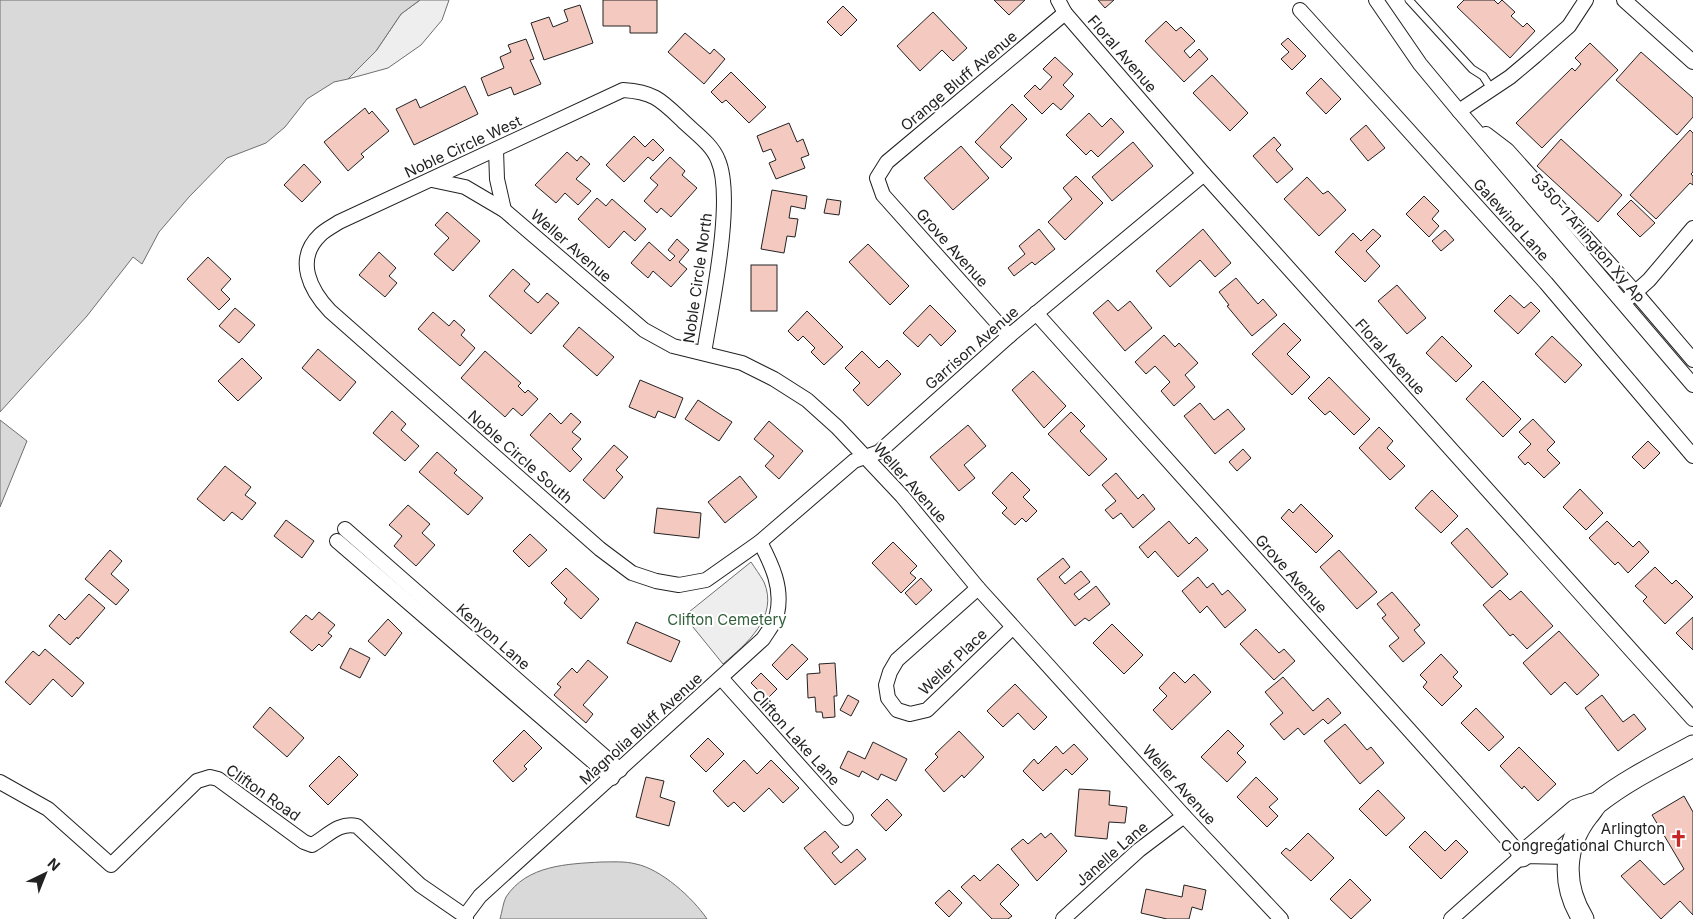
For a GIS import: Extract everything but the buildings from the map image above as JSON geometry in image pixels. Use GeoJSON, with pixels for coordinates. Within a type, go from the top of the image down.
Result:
{"type":"FeatureCollection","features":[{"type":"Feature","properties":{"kind":"main road"},"geometry":{"type":"LineString","coordinates":[[1522,856],[1576,810],[1598,802],[1693,746]]}},
{"type":"Feature","properties":{"kind":"main road"},"geometry":{"type":"LineString","coordinates":[[1582,919],[1573,904],[1568,883],[1568,857],[1571,842],[1580,825],[1598,802]]}},
{"type":"Feature","properties":{"kind":"street","name":"Floral Avenue"},"geometry":{"type":"LineString","coordinates":[[1058,0],[1065,14],[1204,174],[1693,720]]}},
{"type":"Feature","properties":{"kind":"street","name":"5350-1 Arlington Xy Ap"},"geometry":{"type":"LineString","coordinates":[[1376,0],[1420,64],[1693,385]]}},
{"type":"Feature","properties":{"kind":"street"},"geometry":{"type":"LineString","coordinates":[[1459,111],[1510,77],[1569,26],[1586,0]]}},
{"type":"Feature","properties":{"kind":"street"},"geometry":{"type":"LineString","coordinates":[[1624,0],[1693,62]]}},
{"type":"Feature","properties":{"kind":"street","name":"Galewind Lane"},"geometry":{"type":"LineString","coordinates":[[1300,10],[1546,283],[1693,456]]}},
{"type":"Feature","properties":{"kind":"street","name":"Orange Bluff Avenue"},"geometry":{"type":"LineString","coordinates":[[878,178],[887,162],[1065,14]]}},
{"type":"Feature","properties":{"kind":"street","name":"Noble Circle West"},"geometry":{"type":"LineString","coordinates":[[308,255],[319,236],[339,222],[623,90],[644,91]]}},
{"type":"Feature","properties":{"kind":"street","name":"Noble Circle North"},"geometry":{"type":"LineString","coordinates":[[644,91],[663,102],[710,148],[718,160],[723,184],[724,218],[704,353]]}},
{"type":"Feature","properties":{"kind":"street","name":"5350-1 Arlington Xy Ap"},"geometry":{"type":"LineString","coordinates":[[1459,111],[1506,150],[1635,292],[1693,360]]}},
{"type":"Feature","properties":{"kind":"street"},"geometry":{"type":"LineString","coordinates":[[496,150],[497,180],[504,210]]}},
{"type":"Feature","properties":{"kind":"street","name":"Garrison Avenue"},"geometry":{"type":"LineString","coordinates":[[760,542],[854,461],[879,452],[1008,336],[1204,174]]}},
{"type":"Feature","properties":{"kind":"street","name":"Grove Avenue"},"geometry":{"type":"LineString","coordinates":[[878,178],[883,195],[1008,336]]}},
{"type":"Feature","properties":{"kind":"street","name":"Weller Avenue"},"geometry":{"type":"LineString","coordinates":[[432,180],[465,187],[504,210],[644,330],[673,346],[742,363],[774,379],[807,400],[902,496],[978,588],[1184,816],[1281,919]]}},
{"type":"Feature","properties":{"kind":"street"},"geometry":{"type":"LineString","coordinates":[[1623,304],[1693,228]]}},
{"type":"Feature","properties":{"kind":"street","name":"Noble Circle South"},"geometry":{"type":"LineString","coordinates":[[308,255],[307,276],[316,296],[330,312],[593,542],[632,573],[679,585],[706,580],[760,542]]}},
{"type":"Feature","properties":{"kind":"street","name":"Grove Avenue"},"geometry":{"type":"LineString","coordinates":[[1036,313],[1522,856]]}},
{"type":"Feature","properties":{"kind":"street","name":"Kenyon Lane"},"geometry":{"type":"LineString","coordinates":[[345,529],[616,774]]}},
{"type":"Feature","properties":{"kind":"street"},"geometry":{"type":"LineString","coordinates":[[337,541],[616,774]]}},
{"type":"Feature","properties":{"kind":"street","name":"Magnolia Bluff Avenue"},"geometry":{"type":"LineString","coordinates":[[465,917],[480,896],[722,679],[763,639],[777,616],[779,592],[773,566],[760,542]]}},
{"type":"Feature","properties":{"kind":"street","name":"Weller Place"},"geometry":{"type":"LineString","coordinates":[[978,588],[897,660],[886,685],[888,698],[898,710],[910,714],[926,710],[1013,627]]}},
{"type":"Feature","properties":{"kind":"street","name":"Clifton Lake Lane"},"geometry":{"type":"LineString","coordinates":[[722,679],[846,818]]}},
{"type":"Feature","properties":{"kind":"street","name":"Clifton Road"},"geometry":{"type":"LineString","coordinates":[[0,782],[48,809],[111,865],[197,781],[210,776],[218,779],[304,842],[312,845],[338,827],[348,824],[357,826],[420,885],[465,917]]}},
{"type":"Feature","properties":{"kind":"street","name":"Janelle Lane"},"geometry":{"type":"LineString","coordinates":[[1063,919],[1139,850],[1184,816]]}},
{"type":"Feature","properties":{"kind":"street"},"geometry":{"type":"LineString","coordinates":[[1451,919],[1522,856],[1568,857]]}},
{"type":"Feature","properties":{"kind":"lane"},"geometry":{"type":"LineString","coordinates":[[1410,0],[1472,69],[1483,76],[1492,90]]}},
{"type":"Feature","properties":{"kind":"green space"},"geometry":{"type":"Polygon","coordinates":[[[420,0],[449,0],[442,20],[421,45],[388,68],[348,79],[376,51],[401,14],[420,0]]]}},
{"type":"Feature","properties":{"kind":"green space","name":"Clifton Cemetery"},"geometry":{"type":"Polygon","coordinates":[[[751,562],[764,582],[767,607],[764,618],[750,638],[723,664],[684,616],[751,562]]]}},
{"type":"Feature","properties":{"kind":"shaded area"},"geometry":{"type":"Polygon","coordinates":[[[0,0],[420,0],[401,14],[376,51],[348,79],[334,82],[307,99],[285,127],[266,143],[227,158],[189,197],[159,232],[142,264],[133,257],[87,316],[0,412],[0,0]]]}},
{"type":"Feature","properties":{"kind":"shaded area"},"geometry":{"type":"Polygon","coordinates":[[[0,420],[27,441],[0,507],[0,420]]]}},
{"type":"Feature","properties":{"kind":"shaded area"},"geometry":{"type":"Polygon","coordinates":[[[601,862],[632,863],[656,872],[694,902],[707,919],[500,919],[506,897],[525,878],[549,868],[601,862]]]}},
{"type":"Feature","properties":{"kind":"place","name":"Arlington Congregational Church"},"geometry":{"type":"Point","coordinates":[1679,838]}}]}
